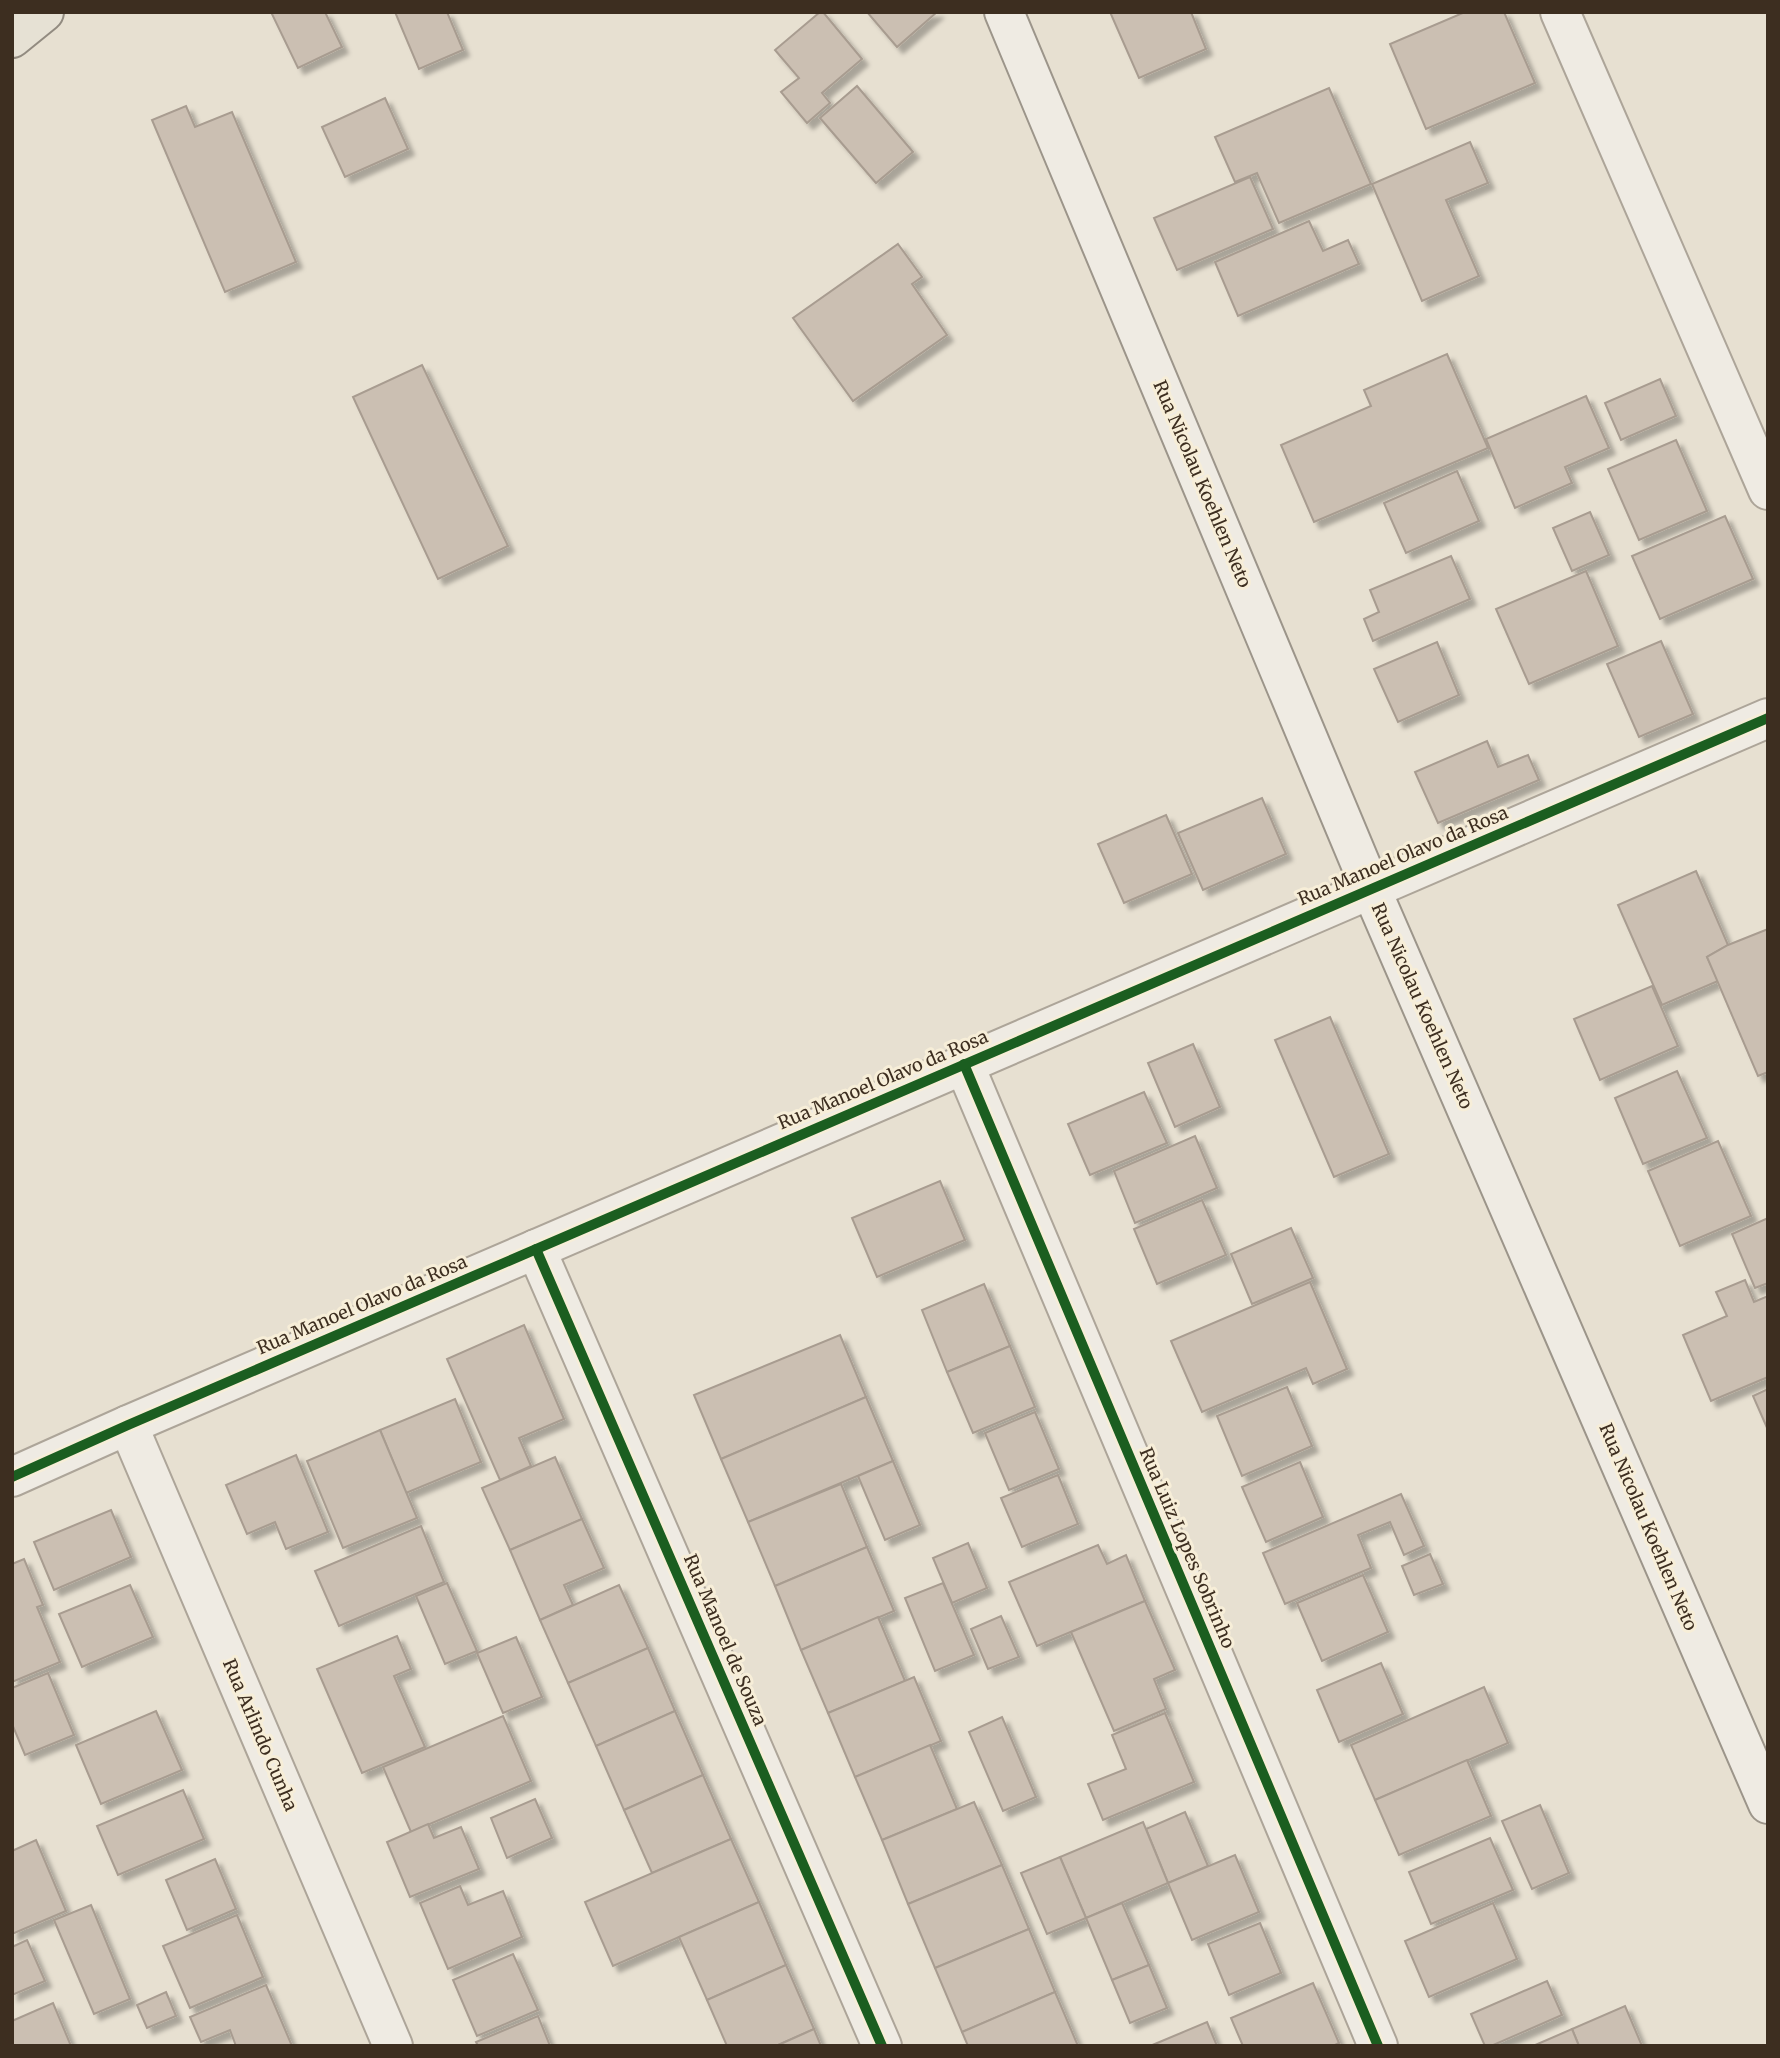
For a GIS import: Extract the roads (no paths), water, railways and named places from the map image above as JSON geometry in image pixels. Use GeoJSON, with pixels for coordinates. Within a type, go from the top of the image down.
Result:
{"type":"FeatureCollection","features":[{"type":"Feature","properties":{"kind":"main road"},"geometry":{"type":"LineString","coordinates":[[12,38],[44,12]]}},
{"type":"Feature","properties":{"kind":"street","name":"Rua Nicolau Koehlen Neto"},"geometry":{"type":"LineString","coordinates":[[1004,12],[1371,889],[1768,1804]]}},
{"type":"Feature","properties":{"kind":"street"},"geometry":{"type":"LineString","coordinates":[[1560,12],[1768,490]]}},
{"type":"Feature","properties":{"kind":"street","name":"Rua Manoel Olavo da Rosa"},"geometry":{"type":"LineString","coordinates":[[12,1477],[1768,718]]}},
{"type":"Feature","properties":{"kind":"street","name":"Rua Luiz Lopes Sobrinho"},"geometry":{"type":"LineString","coordinates":[[964,1064],[1378,2046]]}},
{"type":"Feature","properties":{"kind":"street","name":"Rua Manoel de Souza"},"geometry":{"type":"LineString","coordinates":[[536,1249],[882,2046]]}},
{"type":"Feature","properties":{"kind":"street","name":"Rua Arlindo Cunha"},"geometry":{"type":"LineString","coordinates":[[128,1425],[393,2046]]}}]}
